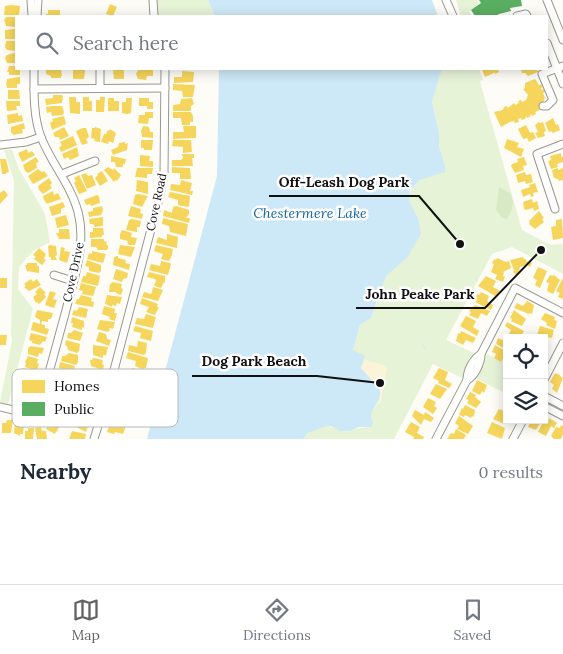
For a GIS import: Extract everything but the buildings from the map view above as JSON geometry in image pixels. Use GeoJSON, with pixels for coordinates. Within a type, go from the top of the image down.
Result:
{"type":"FeatureCollection","features":[{"type":"Feature","properties":{"kind":"street"},"geometry":{"type":"LineString","coordinates":[[31,0],[32,15]]}},
{"type":"Feature","properties":{"kind":"street"},"geometry":{"type":"LineString","coordinates":[[37,15],[38,0]]}},
{"type":"Feature","properties":{"kind":"street"},"geometry":{"type":"LineString","coordinates":[[153,0],[154,15]]}},
{"type":"Feature","properties":{"kind":"street"},"geometry":{"type":"LineString","coordinates":[[446,0],[453,15]]}},
{"type":"Feature","properties":{"kind":"street"},"geometry":{"type":"LineString","coordinates":[[547,0],[550,18],[563,40]]}},
{"type":"Feature","properties":{"kind":"street"},"geometry":{"type":"LineString","coordinates":[[548,45],[560,67],[563,84]]}},
{"type":"Feature","properties":{"kind":"street","name":"Cove Drive"},"geometry":{"type":"LineString","coordinates":[[34,70],[36,116],[41,137],[62,174],[78,211],[81,227],[80,252],[50,369]]}},
{"type":"Feature","properties":{"kind":"street"},"geometry":{"type":"LineString","coordinates":[[100,70],[100,88]]}},
{"type":"Feature","properties":{"kind":"street","name":"Cove Road"},"geometry":{"type":"LineString","coordinates":[[114,369],[163,182],[165,70]]}},
{"type":"Feature","properties":{"kind":"street"},"geometry":{"type":"LineString","coordinates":[[543,106],[547,106],[553,100],[542,74],[546,70]]}},
{"type":"Feature","properties":{"kind":"street"},"geometry":{"type":"LineString","coordinates":[[34,89],[164,88]]}},
{"type":"Feature","properties":{"kind":"street"},"geometry":{"type":"LineString","coordinates":[[0,146],[26,142],[41,137]]}},
{"type":"Feature","properties":{"kind":"street"},"geometry":{"type":"LineString","coordinates":[[555,209],[537,154],[563,144]]}},
{"type":"Feature","properties":{"kind":"street"},"geometry":{"type":"LineString","coordinates":[[62,174],[95,160]]}},
{"type":"Feature","properties":{"kind":"street"},"geometry":{"type":"LineString","coordinates":[[54,275],[73,281]]}},
{"type":"Feature","properties":{"kind":"street"},"geometry":{"type":"LineString","coordinates":[[436,439],[467,380],[467,374],[473,362],[481,354],[515,288],[563,314]]}},
{"type":"Feature","properties":{"kind":"street"},"geometry":{"type":"LineString","coordinates":[[544,379],[563,342]]}},
{"type":"Feature","properties":{"kind":"street"},"geometry":{"type":"LineString","coordinates":[[548,398],[563,406]]}},
{"type":"Feature","properties":{"kind":"street"},"geometry":{"type":"LineString","coordinates":[[548,408],[563,416]]}},
{"type":"Feature","properties":{"kind":"street"},"geometry":{"type":"LineString","coordinates":[[513,439],[521,424]]}},
{"type":"Feature","properties":{"kind":"street","name":"Cove Road"},"geometry":{"type":"LineString","coordinates":[[94,439],[98,427]]}},
{"type":"Feature","properties":{"kind":"green space"},"geometry":{"type":"Polygon","coordinates":[[[155,0],[208,0],[215,15],[158,15],[155,0]]]}},
{"type":"Feature","properties":{"kind":"green space"},"geometry":{"type":"Polygon","coordinates":[[[456,0],[477,0],[479,3],[469,12],[471,15],[461,15],[456,0]]]}},
{"type":"Feature","properties":{"kind":"green space"},"geometry":{"type":"Polygon","coordinates":[[[442,70],[479,70],[483,80],[480,81],[522,230],[551,245],[563,244],[563,274],[512,247],[492,254],[446,340],[474,353],[462,378],[433,364],[394,439],[303,439],[312,431],[324,426],[341,431],[366,428],[370,419],[370,413],[378,403],[353,350],[360,325],[371,318],[386,276],[407,258],[418,218],[409,202],[412,188],[422,178],[445,165],[439,146],[439,133],[432,102],[442,70]]]}},
{"type":"Feature","properties":{"kind":"green space"},"geometry":{"type":"Polygon","coordinates":[[[4,150],[12,150],[19,169],[45,214],[50,242],[33,251],[19,267],[18,289],[33,309],[17,369],[12,369],[12,389],[8,404],[0,402],[12,341],[14,180],[4,150]]]}},
{"type":"Feature","properties":{"kind":"green space"},"geometry":{"type":"Polygon","coordinates":[[[499,187],[510,193],[513,203],[507,219],[502,218],[496,210],[499,187]]]}},
{"type":"Feature","properties":{"kind":"green space"},"geometry":{"type":"Polygon","coordinates":[[[487,354],[503,362],[503,392],[475,378],[487,354]]]}},
{"type":"Feature","properties":{"kind":"sand"},"geometry":{"type":"Polygon","coordinates":[[[364,359],[382,364],[387,368],[380,404],[378,403],[380,390],[361,368],[364,359]]]}},
{"type":"Feature","properties":{"kind":"water"},"geometry":{"type":"Polygon","coordinates":[[[208,0],[432,0],[438,15],[215,15],[208,0]]]}},
{"type":"Feature","properties":{"kind":"water","name":"Chestermere Lake"},"geometry":{"type":"Polygon","coordinates":[[[219,70],[442,70],[432,102],[445,172],[420,180],[410,190],[409,201],[418,218],[421,234],[407,258],[386,276],[371,318],[360,325],[353,350],[365,356],[361,368],[380,390],[379,400],[371,414],[373,422],[371,427],[359,427],[350,431],[340,431],[331,426],[323,427],[308,433],[303,439],[147,439],[150,427],[178,427],[178,369],[166,369],[217,176],[219,70]]]}},
{"type":"Feature","properties":{"kind":"waterway"},"geometry":{"type":"LineString","coordinates":[[423,345],[426,349]]}},
{"type":"Feature","properties":{"kind":"place","name":"Off-Leash Dog Park"},"geometry":{"type":"Point","coordinates":[460,244]}},
{"type":"Feature","properties":{"kind":"place","name":"John Peake Park"},"geometry":{"type":"Point","coordinates":[541,250]}},
{"type":"Feature","properties":{"kind":"place","name":"Dog Park Beach"},"geometry":{"type":"Point","coordinates":[380,383]}}]}
